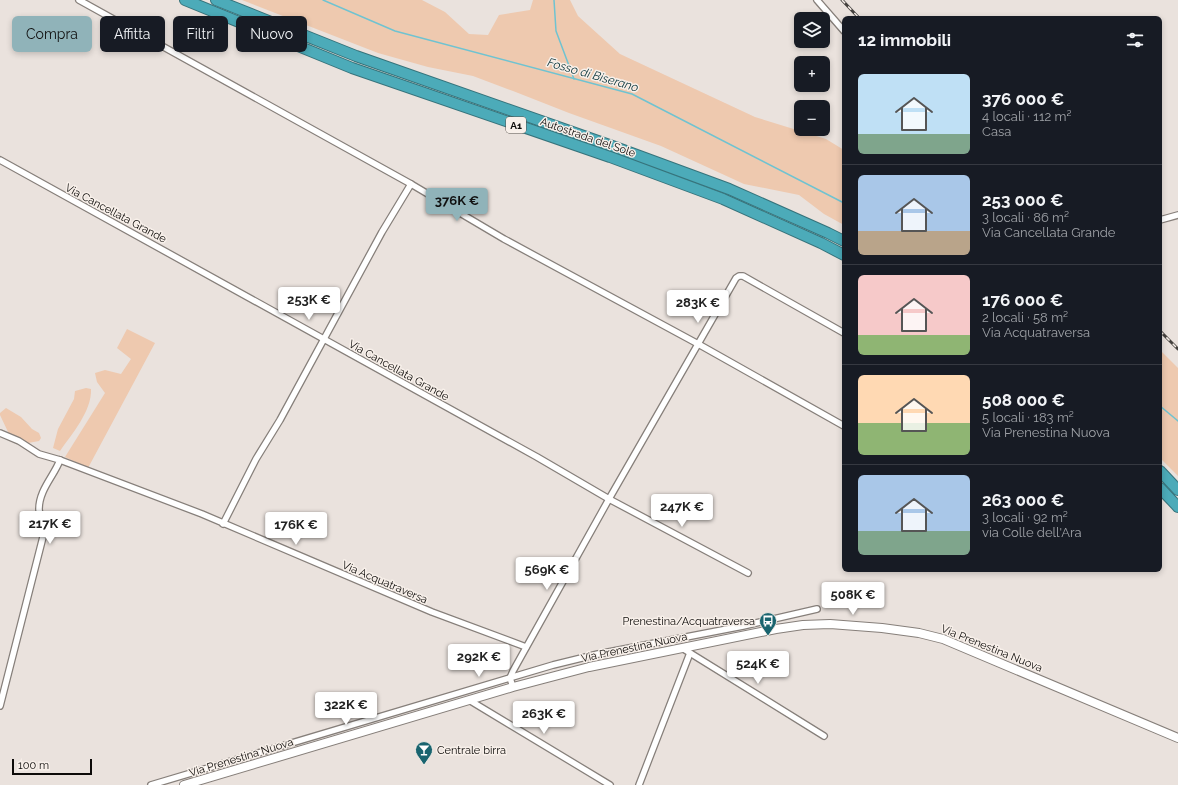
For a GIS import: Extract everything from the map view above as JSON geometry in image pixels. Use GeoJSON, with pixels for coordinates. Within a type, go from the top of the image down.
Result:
{"type":"FeatureCollection","features":[{"type":"Feature","properties":{"kind":"highway","name":"Autostrada del Sole"},"geometry":{"type":"LineString","coordinates":[[185,0],[352,68],[603,155],[723,199],[821,242],[842,253]]}},
{"type":"Feature","properties":{"kind":"highway","name":"Autostrada del Sole"},"geometry":{"type":"LineString","coordinates":[[216,0],[356,56],[616,147],[729,189],[828,233],[842,241]]}},
{"type":"Feature","properties":{"kind":"highway"},"geometry":{"type":"LineString","coordinates":[[1162,473],[1178,490]]}},
{"type":"Feature","properties":{"kind":"highway"},"geometry":{"type":"LineString","coordinates":[[1162,490],[1178,507]]}},
{"type":"Feature","properties":{"kind":"main road","name":"Via Prenestina Nuova"},"geometry":{"type":"LineString","coordinates":[[184,785],[513,687],[575,671],[776,629],[816,624],[866,627],[919,633],[949,641],[1178,738]]}},
{"type":"Feature","properties":{"kind":"street"},"geometry":{"type":"LineString","coordinates":[[78,0],[411,184],[504,240],[697,344],[842,425]]}},
{"type":"Feature","properties":{"kind":"street"},"geometry":{"type":"LineString","coordinates":[[817,0],[842,29]]}},
{"type":"Feature","properties":{"kind":"street","name":"Via Cancellata Grande"},"geometry":{"type":"LineString","coordinates":[[0,160],[537,457],[609,499],[748,573]]}},
{"type":"Feature","properties":{"kind":"street"},"geometry":{"type":"LineString","coordinates":[[223,524],[256,459],[280,420],[382,232],[411,184]]}},
{"type":"Feature","properties":{"kind":"street"},"geometry":{"type":"LineString","coordinates":[[1162,219],[1178,215]]}},
{"type":"Feature","properties":{"kind":"street"},"geometry":{"type":"LineString","coordinates":[[513,687],[510,678],[526,648],[609,499],[736,278],[740,275],[842,332]]}},
{"type":"Feature","properties":{"kind":"street","name":"Via Acquatraversa"},"geometry":{"type":"LineString","coordinates":[[0,433],[19,441],[39,454],[60,460],[130,486],[432,612],[526,648]]}},
{"type":"Feature","properties":{"kind":"street"},"geometry":{"type":"LineString","coordinates":[[0,706],[45,529],[45,524],[40,512],[40,505],[48,480],[56,470],[60,460]]}},
{"type":"Feature","properties":{"kind":"street"},"geometry":{"type":"LineString","coordinates":[[151,785],[561,663],[598,654],[743,626],[817,609]]}},
{"type":"Feature","properties":{"kind":"street"},"geometry":{"type":"LineString","coordinates":[[682,648],[824,736]]}},
{"type":"Feature","properties":{"kind":"street"},"geometry":{"type":"LineString","coordinates":[[639,785],[690,653]]}},
{"type":"Feature","properties":{"kind":"street"},"geometry":{"type":"LineString","coordinates":[[470,700],[610,785]]}},
{"type":"Feature","properties":{"kind":"shaded area"},"geometry":{"type":"Polygon","coordinates":[[[242,0],[422,0],[445,12],[469,34],[488,35],[499,15],[530,10],[533,0],[570,0],[578,16],[620,54],[755,117],[794,129],[794,136],[816,136],[826,139],[842,149],[842,224],[824,214],[799,195],[744,184],[661,146],[473,76],[428,67],[378,53],[307,25],[307,16],[283,16],[242,0]]]}},
{"type":"Feature","properties":{"kind":"shaded area"},"geometry":{"type":"Polygon","coordinates":[[[127,329],[155,343],[88,468],[65,457],[105,393],[97,382],[95,373],[105,370],[121,374],[131,359],[117,348],[127,329]]]}},
{"type":"Feature","properties":{"kind":"shaded area"},"geometry":{"type":"Polygon","coordinates":[[[1162,352],[1178,368],[1178,476],[1162,460],[1162,352]]]}},
{"type":"Feature","properties":{"kind":"shaded area"},"geometry":{"type":"Polygon","coordinates":[[[86,388],[91,389],[85,414],[60,451],[53,448],[58,429],[74,399],[75,391],[86,388]]]}},
{"type":"Feature","properties":{"kind":"shaded area"},"geometry":{"type":"Polygon","coordinates":[[[6,408],[21,417],[32,429],[39,433],[41,438],[39,441],[28,443],[9,434],[0,415],[0,413],[6,408]]]}},
{"type":"Feature","properties":{"kind":"waterway","name":"Fosso di Biserano"},"geometry":{"type":"LineString","coordinates":[[323,0],[395,31],[632,94],[842,202]]}},
{"type":"Feature","properties":{"kind":"waterway"},"geometry":{"type":"LineString","coordinates":[[554,0],[556,31],[574,79]]}},
{"type":"Feature","properties":{"kind":"waterway","name":"Fosso di Biserano"},"geometry":{"type":"LineString","coordinates":[[1162,408],[1178,421]]}},
{"type":"Feature","properties":{"kind":"railway"},"geometry":{"type":"LineString","coordinates":[[842,0],[857,16]]}},
{"type":"Feature","properties":{"kind":"railway"},"geometry":{"type":"LineString","coordinates":[[1162,333],[1178,349]]}},
{"type":"Feature","properties":{"kind":"place","name":"Prenestina/Acquatraversa"},"geometry":{"type":"Point","coordinates":[768,636]}},
{"type":"Feature","properties":{"kind":"place","name":"Centrale birra"},"geometry":{"type":"Point","coordinates":[424,765]}}]}
